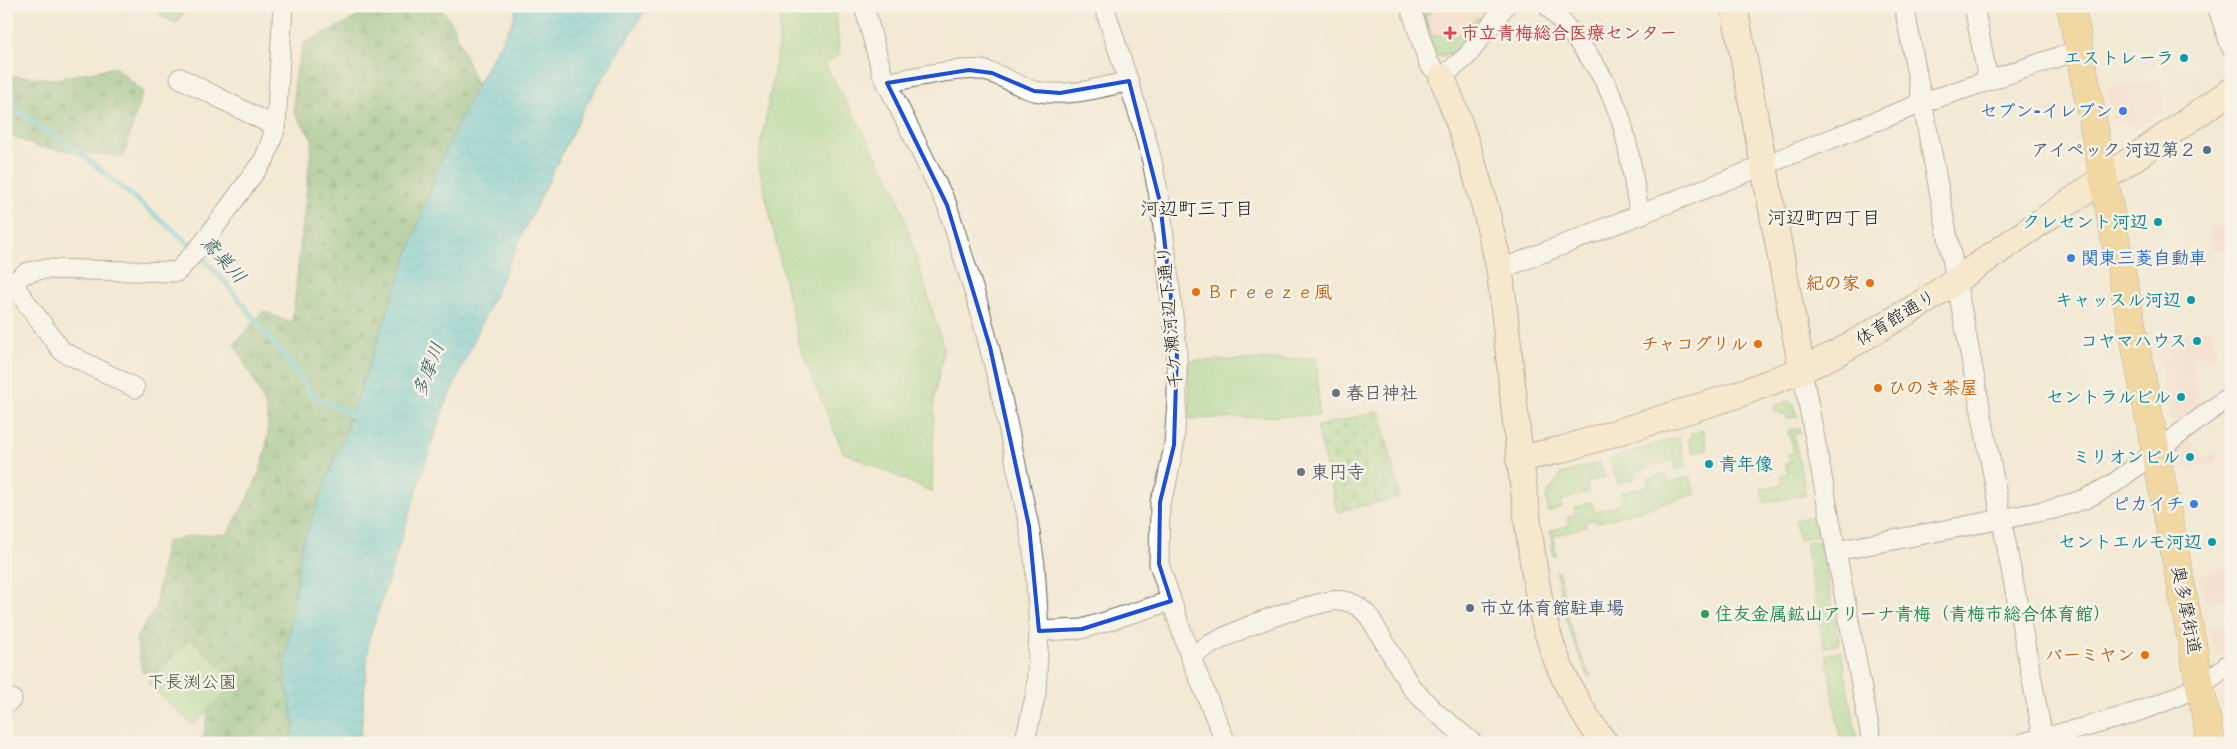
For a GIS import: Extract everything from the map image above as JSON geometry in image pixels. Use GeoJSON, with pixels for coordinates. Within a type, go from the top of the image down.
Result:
{"type":"FeatureCollection","features":[{"type":"Feature","properties":{"kind":"main road","name":"奥多摩街道"},"geometry":{"type":"LineString","coordinates":[[2071,6],[2211,743]]}},
{"type":"Feature","properties":{"kind":"street"},"geometry":{"type":"LineString","coordinates":[[135,388],[62,351],[9,285],[26,273],[42,269],[177,272],[204,242],[265,158],[276,127],[283,6]]}},
{"type":"Feature","properties":{"kind":"street"},"geometry":{"type":"LineString","coordinates":[[864,6],[887,83],[947,205],[984,323],[1029,526],[1035,565],[1039,631],[1036,693],[1026,736],[1027,743]]}},
{"type":"Feature","properties":{"kind":"street","name":"千ケ瀬河辺下通り"},"geometry":{"type":"LineString","coordinates":[[1104,6],[1129,81],[1152,161],[1160,202],[1176,350],[1177,401],[1174,445],[1166,486],[1160,502],[1159,564],[1190,656],[1226,743]]}},
{"type":"Feature","properties":{"kind":"street"},"geometry":{"type":"LineString","coordinates":[[1410,6],[1430,64],[1442,77],[1464,133],[1482,190],[1500,270],[1519,459],[1534,576],[1547,636],[1557,664],[1572,696],[1604,743]]}},
{"type":"Feature","properties":{"kind":"street"},"geometry":{"type":"LineString","coordinates":[[1442,77],[1467,56],[1505,6]]}},
{"type":"Feature","properties":{"kind":"street"},"geometry":{"type":"LineString","coordinates":[[1548,6],[1594,63],[1608,87],[1620,115],[1640,215]]}},
{"type":"Feature","properties":{"kind":"street"},"geometry":{"type":"LineString","coordinates":[[1734,6],[1872,743]]}},
{"type":"Feature","properties":{"kind":"street"},"geometry":{"type":"LineString","coordinates":[[1904,6],[2043,740]]}},
{"type":"Feature","properties":{"kind":"street"},"geometry":{"type":"LineString","coordinates":[[1974,6],[1988,80]]}},
{"type":"Feature","properties":{"kind":"street"},"geometry":{"type":"LineString","coordinates":[[2217,6],[2231,47]]}},
{"type":"Feature","properties":{"kind":"street"},"geometry":{"type":"LineString","coordinates":[[1500,270],[1922,103],[2079,50]]}},
{"type":"Feature","properties":{"kind":"street"},"geometry":{"type":"LineString","coordinates":[[887,83],[968,70],[992,73],[1034,91],[1060,93],[1129,81]]}},
{"type":"Feature","properties":{"kind":"street"},"geometry":{"type":"LineString","coordinates":[[180,78],[276,127]]}},
{"type":"Feature","properties":{"kind":"street","name":"体育館通り"},"geometry":{"type":"LineString","coordinates":[[1519,459],[1560,450],[1686,412],[1766,385],[1802,370],[1872,334],[1956,281],[2231,92]]}},
{"type":"Feature","properties":{"kind":"street"},"geometry":{"type":"LineString","coordinates":[[1836,551],[2054,510],[2086,499],[2113,484],[2231,395]]}},
{"type":"Feature","properties":{"kind":"street"},"geometry":{"type":"LineString","coordinates":[[1190,656],[1229,633],[1253,623],[1327,602],[1343,600],[1362,608],[1370,618],[1411,687],[1433,710],[1473,743]]}},
{"type":"Feature","properties":{"kind":"street"},"geometry":{"type":"LineString","coordinates":[[1039,631],[1082,628],[1171,601]]}},
{"type":"Feature","properties":{"kind":"street"},"geometry":{"type":"LineString","coordinates":[[2023,743],[2043,740],[2123,717],[2200,684],[2231,662]]}},
{"type":"Feature","properties":{"kind":"highlighted area"},"geometry":{"type":"Polygon","coordinates":[[[969,70],[992,73],[1034,91],[1060,93],[1129,81],[1160,202],[1177,350],[1174,445],[1160,502],[1159,564],[1171,601],[1082,629],[1039,631],[1029,526],[990,347],[947,205],[887,83],[969,70]]]}},
{"type":"Feature","properties":{"kind":"shaded area","name":"市立青梅総合医療センター"},"geometry":{"type":"Polygon","coordinates":[[[1418,6],[1495,6],[1461,49],[1430,43],[1418,6]]]}},
{"type":"Feature","properties":{"kind":"shaded area"},"geometry":{"type":"Polygon","coordinates":[[[2159,80],[2165,109],[2138,128],[2112,118],[2107,89],[2159,80]]]}},
{"type":"Feature","properties":{"kind":"shaded area"},"geometry":{"type":"Polygon","coordinates":[[[2231,224],[2231,248],[2213,251],[2209,228],[2231,224]]]}},
{"type":"Feature","properties":{"kind":"shaded area"},"geometry":{"type":"Polygon","coordinates":[[[2211,328],[2216,354],[2191,358],[2201,407],[2178,424],[2170,422],[2154,339],[2211,328]]]}},
{"type":"Feature","properties":{"kind":"shaded area","name":"ミリオンビル"},"geometry":{"type":"Polygon","coordinates":[[[2188,436],[2204,457],[2216,454],[2217,462],[2179,471],[2176,451],[2179,443],[2188,436]]]}},
{"type":"Feature","properties":{"kind":"shaded area"},"geometry":{"type":"Polygon","coordinates":[[[2231,567],[2231,597],[2205,603],[2199,574],[2231,567]]]}},
{"type":"Feature","properties":{"kind":"shaded area"},"geometry":{"type":"Polygon","coordinates":[[[2231,624],[2231,649],[2223,655],[2214,652],[2209,628],[2231,624]]]}},
{"type":"Feature","properties":{"kind":"green space"},"geometry":{"type":"Polygon","coordinates":[[[163,6],[187,6],[177,23],[159,16],[163,6]]]}},
{"type":"Feature","properties":{"kind":"green space"},"geometry":{"type":"Polygon","coordinates":[[[364,6],[439,6],[451,21],[477,85],[441,160],[348,424],[302,544],[284,673],[295,728],[286,743],[202,743],[213,688],[193,675],[142,672],[136,638],[155,609],[166,542],[194,535],[227,534],[244,505],[258,475],[267,443],[266,409],[257,386],[234,344],[263,311],[292,323],[312,139],[294,113],[294,78],[304,43],[356,18],[364,6]]]}},
{"type":"Feature","properties":{"kind":"green space"},"geometry":{"type":"Polygon","coordinates":[[[781,6],[836,6],[839,55],[825,64],[896,191],[944,349],[934,398],[932,492],[843,452],[800,348],[758,162],[778,50],[781,6]]]}},
{"type":"Feature","properties":{"kind":"green space"},"geometry":{"type":"Polygon","coordinates":[[[1419,6],[1427,6],[1430,13],[1425,15],[1432,37],[1448,33],[1450,38],[1458,34],[1465,40],[1473,30],[1467,25],[1478,17],[1482,23],[1460,51],[1436,57],[1419,6]]]}},
{"type":"Feature","properties":{"kind":"green space"},"geometry":{"type":"Polygon","coordinates":[[[115,67],[143,91],[123,157],[38,147],[6,134],[6,75],[54,79],[115,67]]]}},
{"type":"Feature","properties":{"kind":"green space"},"geometry":{"type":"Polygon","coordinates":[[[1317,358],[1319,415],[1190,419],[1188,361],[1317,358]]]}},
{"type":"Feature","properties":{"kind":"green space"},"geometry":{"type":"Polygon","coordinates":[[[1788,401],[1794,404],[1797,417],[1787,419],[1786,414],[1781,415],[1780,411],[1775,412],[1774,406],[1788,401]]]}},
{"type":"Feature","properties":{"kind":"green space"},"geometry":{"type":"Polygon","coordinates":[[[1380,411],[1400,497],[1337,512],[1317,426],[1380,411]]]}},
{"type":"Feature","properties":{"kind":"green space"},"geometry":{"type":"Polygon","coordinates":[[[1799,428],[1800,433],[1794,435],[1806,495],[1764,503],[1761,489],[1783,484],[1781,475],[1788,473],[1785,464],[1790,463],[1788,454],[1794,453],[1788,430],[1799,428]]]}},
{"type":"Feature","properties":{"kind":"green space"},"geometry":{"type":"Polygon","coordinates":[[[1703,430],[1708,449],[1693,453],[1688,438],[1691,437],[1690,434],[1703,430]]]}},
{"type":"Feature","properties":{"kind":"green space"},"geometry":{"type":"Polygon","coordinates":[[[1678,437],[1687,466],[1675,470],[1672,460],[1634,472],[1636,478],[1618,484],[1609,459],[1678,437]]]}},
{"type":"Feature","properties":{"kind":"green space"},"geometry":{"type":"Polygon","coordinates":[[[1600,462],[1605,477],[1587,482],[1589,492],[1561,501],[1562,507],[1548,512],[1546,496],[1561,474],[1600,462]]]}},
{"type":"Feature","properties":{"kind":"green space"},"geometry":{"type":"Polygon","coordinates":[[[1665,473],[1669,483],[1690,476],[1696,494],[1596,523],[1595,519],[1585,522],[1586,526],[1554,536],[1556,555],[1553,556],[1550,531],[1569,525],[1567,517],[1576,514],[1574,508],[1592,502],[1595,512],[1623,503],[1621,493],[1649,485],[1647,479],[1665,473]]]}},
{"type":"Feature","properties":{"kind":"green space"},"geometry":{"type":"Polygon","coordinates":[[[1815,516],[1819,536],[1799,540],[1795,520],[1815,516]]]}},
{"type":"Feature","properties":{"kind":"green space"},"geometry":{"type":"Polygon","coordinates":[[[1820,541],[1840,644],[1824,647],[1805,543],[1820,541]]]}},
{"type":"Feature","properties":{"kind":"green space"},"geometry":{"type":"Polygon","coordinates":[[[1556,572],[1559,572],[1569,621],[1579,651],[1591,676],[1588,677],[1569,630],[1556,572]]]}},
{"type":"Feature","properties":{"kind":"green space","name":"下長渕公園"},"geometry":{"type":"Polygon","coordinates":[[[190,638],[236,682],[193,726],[148,683],[190,638]]]}},
{"type":"Feature","properties":{"kind":"green space"},"geometry":{"type":"Polygon","coordinates":[[[1841,651],[1858,743],[1841,743],[1826,654],[1841,651]]]}},
{"type":"Feature","properties":{"kind":"water","name":"多摩川"},"geometry":{"type":"Polygon","coordinates":[[[517,6],[648,6],[586,105],[517,245],[442,412],[369,640],[360,743],[286,743],[295,728],[284,673],[302,544],[348,424],[441,160],[477,85],[513,20],[517,6]]]}},
{"type":"Feature","properties":{"kind":"waterway","name":"鳶巣川"},"geometry":{"type":"LineString","coordinates":[[6,106],[10,106],[83,155],[187,242],[225,282],[284,356],[311,394],[357,418]]}},
{"type":"Feature","properties":{"kind":"place","name":"市立青梅総合医療センター"},"geometry":{"type":"Point","coordinates":[1450,33]}},
{"type":"Feature","properties":{"kind":"place","name":"エストレーラ"},"geometry":{"type":"Point","coordinates":[2184,58]}},
{"type":"Feature","properties":{"kind":"place","name":"セブン-イレブン"},"geometry":{"type":"Point","coordinates":[2123,111]}},
{"type":"Feature","properties":{"kind":"place","name":"アイペック 河辺第２"},"geometry":{"type":"Point","coordinates":[2207,150]}},
{"type":"Feature","properties":{"kind":"place","name":"クレセント河辺"},"geometry":{"type":"Point","coordinates":[2158,222]}},
{"type":"Feature","properties":{"kind":"place","name":"関東三菱自動車"},"geometry":{"type":"Point","coordinates":[2071,258]}},
{"type":"Feature","properties":{"kind":"place","name":"紀の家"},"geometry":{"type":"Point","coordinates":[1870,283]}},
{"type":"Feature","properties":{"kind":"place","name":"Ｂｒｅｅｚｅ風"},"geometry":{"type":"Point","coordinates":[1196,292]}},
{"type":"Feature","properties":{"kind":"place","name":"キャッスル河辺"},"geometry":{"type":"Point","coordinates":[2191,300]}},
{"type":"Feature","properties":{"kind":"place","name":"コヤマハウス"},"geometry":{"type":"Point","coordinates":[2197,341]}},
{"type":"Feature","properties":{"kind":"place","name":"チャコグリル"},"geometry":{"type":"Point","coordinates":[1758,344]}},
{"type":"Feature","properties":{"kind":"place","name":"ひのき茶屋"},"geometry":{"type":"Point","coordinates":[1878,388]}},
{"type":"Feature","properties":{"kind":"place","name":"春日神社"},"geometry":{"type":"Point","coordinates":[1336,393]}},
{"type":"Feature","properties":{"kind":"place","name":"セントラルビル"},"geometry":{"type":"Point","coordinates":[2181,397]}},
{"type":"Feature","properties":{"kind":"place","name":"ミリオンビル"},"geometry":{"type":"Point","coordinates":[2190,457]}},
{"type":"Feature","properties":{"kind":"place","name":"青年像"},"geometry":{"type":"Point","coordinates":[1709,464]}},
{"type":"Feature","properties":{"kind":"place","name":"東円寺"},"geometry":{"type":"Point","coordinates":[1301,472]}},
{"type":"Feature","properties":{"kind":"place","name":"ピカイチ"},"geometry":{"type":"Point","coordinates":[2194,504]}},
{"type":"Feature","properties":{"kind":"place","name":"セントエルモ河辺"},"geometry":{"type":"Point","coordinates":[2212,542]}},
{"type":"Feature","properties":{"kind":"place","name":"市立体育館駐車場"},"geometry":{"type":"Point","coordinates":[1470,608]}},
{"type":"Feature","properties":{"kind":"place","name":"住友金属鉱山アリーナ青梅（青梅市総合体育館）"},"geometry":{"type":"Point","coordinates":[1705,614]}},
{"type":"Feature","properties":{"kind":"place","name":"バーミヤン"},"geometry":{"type":"Point","coordinates":[2145,655]}},
{"type":"Feature","properties":{"kind":"district","name":"河辺町三丁目"},"geometry":{"type":"Point","coordinates":[1197,209]}},
{"type":"Feature","properties":{"kind":"district","name":"河辺町四丁目"},"geometry":{"type":"Point","coordinates":[1824,218]}}]}
